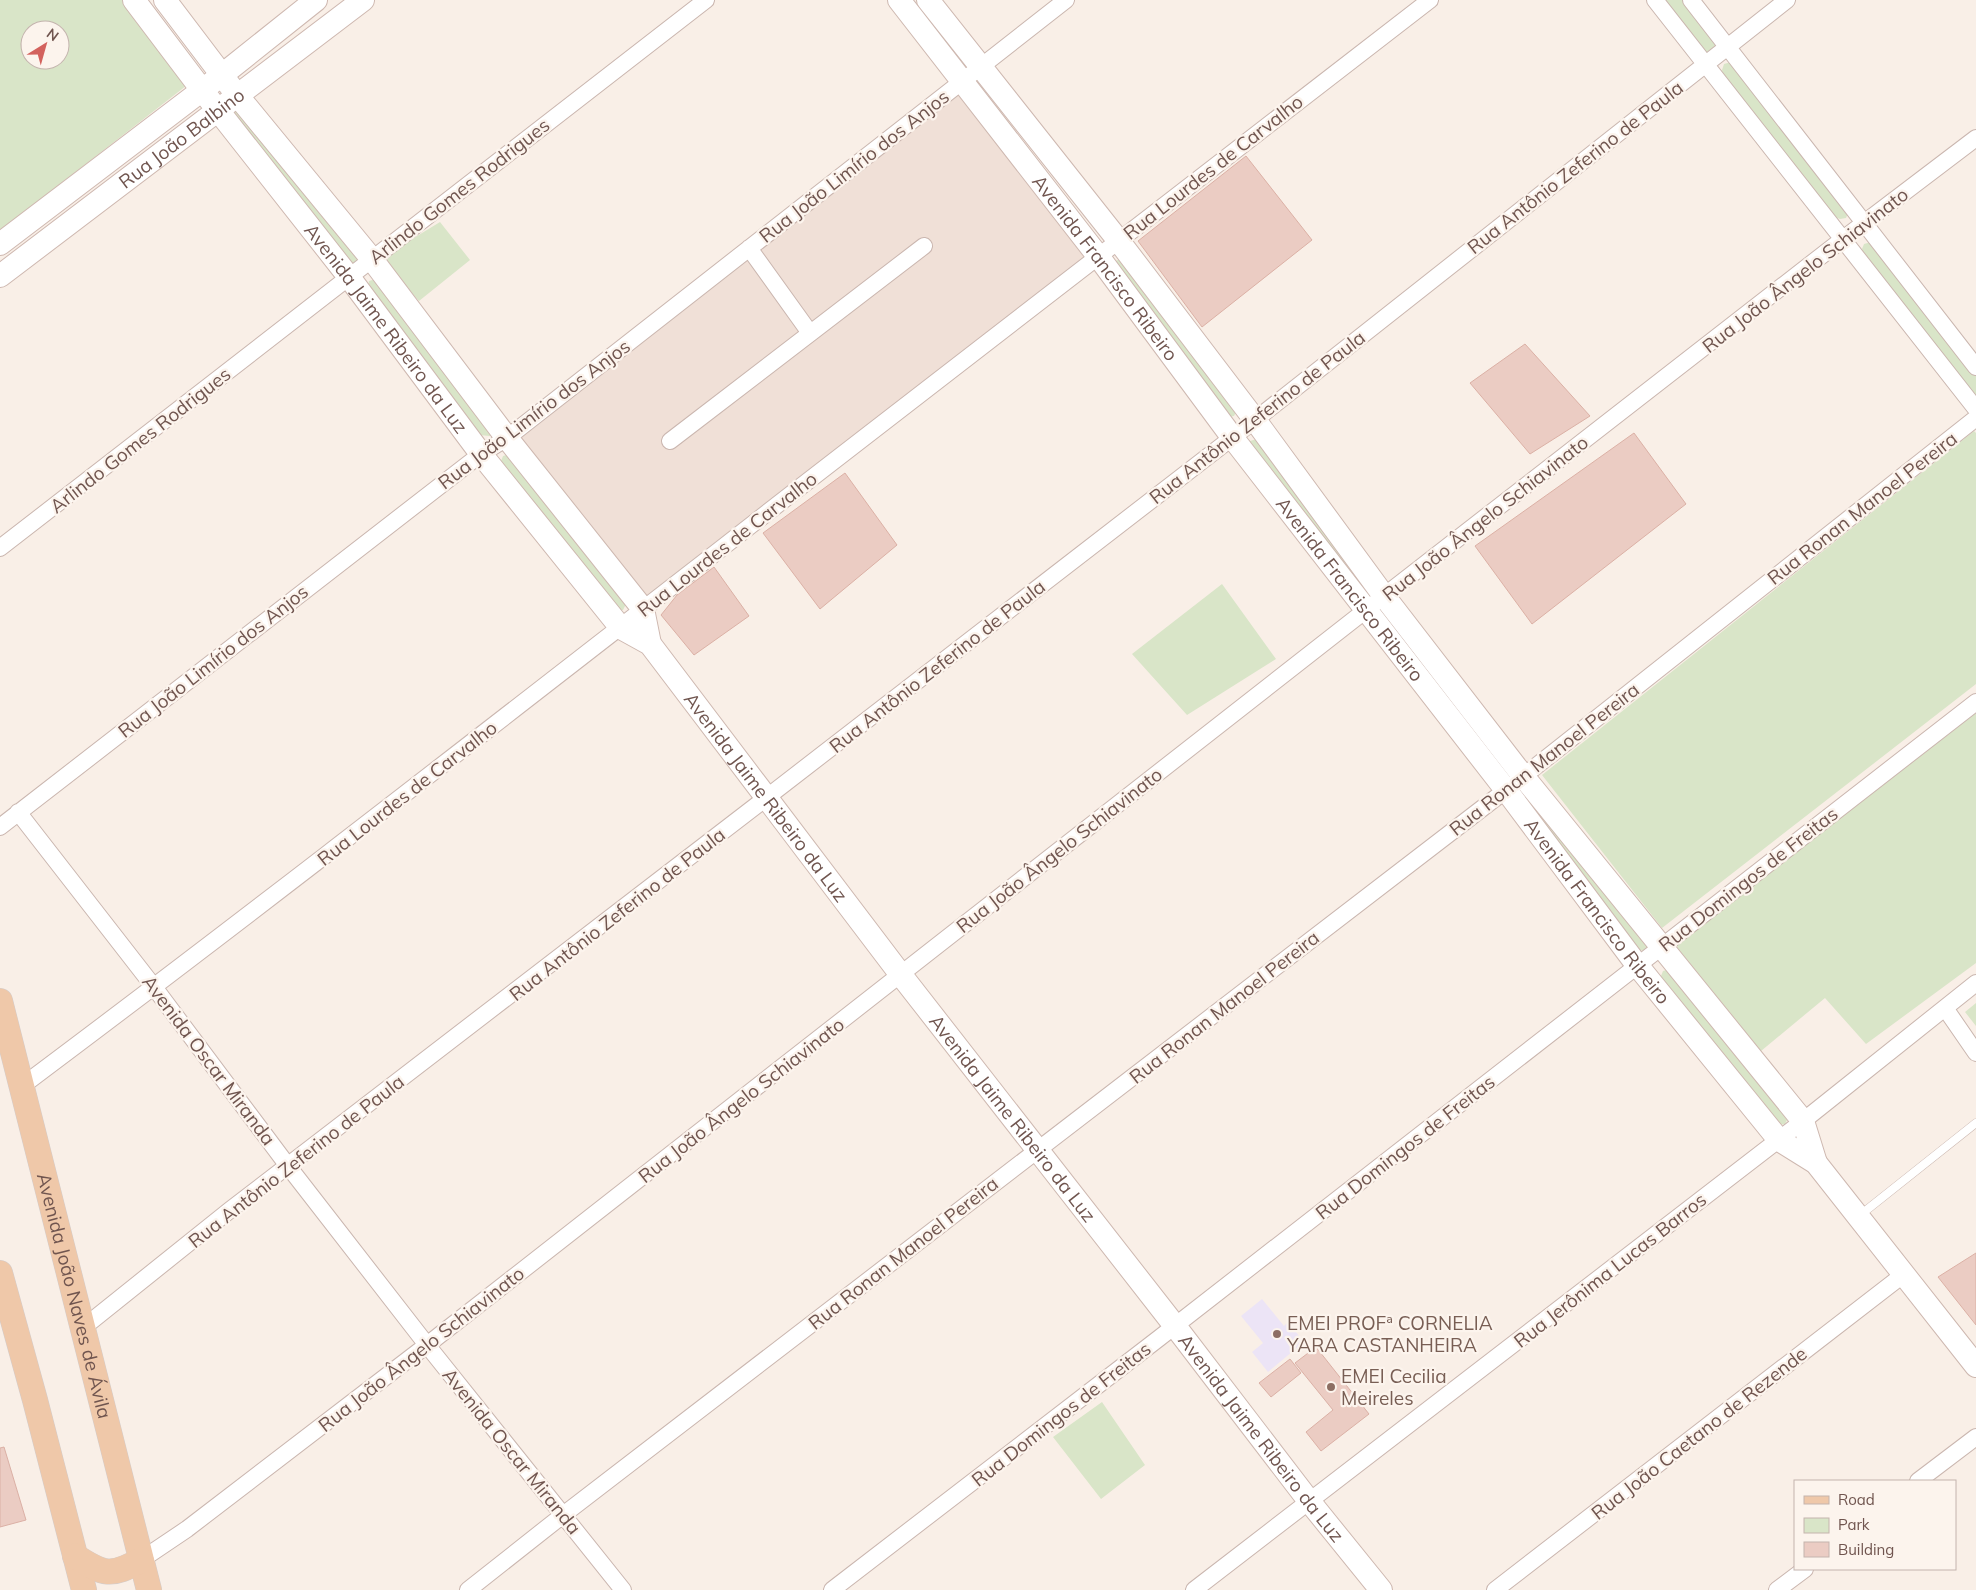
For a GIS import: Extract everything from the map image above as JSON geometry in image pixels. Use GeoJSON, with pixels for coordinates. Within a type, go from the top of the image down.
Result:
{"type":"FeatureCollection","features":[{"type":"Feature","properties":{"kind":"main road","name":"Avenida João Naves de Ávila"},"geometry":{"type":"LineString","coordinates":[[0,1001],[149,1590]]}},
{"type":"Feature","properties":{"kind":"main road"},"geometry":{"type":"LineString","coordinates":[[0,1273],[5,1314],[35,1400],[84,1590]]}},
{"type":"Feature","properties":{"kind":"main road"},"geometry":{"type":"LineString","coordinates":[[75,1556],[104,1572],[124,1570],[141,1560]]}},
{"type":"Feature","properties":{"kind":"street","name":"Avenida Jaime Ribeiro da Luz"},"geometry":{"type":"LineString","coordinates":[[134,0],[349,277],[481,454],[621,628],[650,644],[900,975],[1175,1326],[1309,1502],[1380,1590]]}},
{"type":"Feature","properties":{"kind":"street","name":"Avenida Jaime Ribeiro da Luz"},"geometry":{"type":"LineString","coordinates":[[165,0],[237,95],[371,258],[507,438],[643,609],[650,644]]}},
{"type":"Feature","properties":{"kind":"street","name":"Rua João Balbino"},"geometry":{"type":"LineString","coordinates":[[0,244],[222,75],[316,0]]}},
{"type":"Feature","properties":{"kind":"street","name":"Rua João Balbino"},"geometry":{"type":"LineString","coordinates":[[0,276],[363,0]]}},
{"type":"Feature","properties":{"kind":"street","name":"Arlindo Gomes Rodrigues"},"geometry":{"type":"LineString","coordinates":[[0,548],[371,258],[706,0]]}},
{"type":"Feature","properties":{"kind":"street","name":"Avenida Francisco Ribeiro"},"geometry":{"type":"LineString","coordinates":[[900,0],[972,74],[1118,240],[1255,420],[1384,596],[1515,783],[1637,965],[1779,1140],[1816,1163],[1976,1366]]}},
{"type":"Feature","properties":{"kind":"street","name":"Avenida Francisco Ribeiro"},"geometry":{"type":"LineString","coordinates":[[928,0],[972,74],[1098,256],[1232,437],[1366,610],[1660,947],[1804,1121],[1816,1163]]}},
{"type":"Feature","properties":{"kind":"street","name":"Rua João Limírio dos Anjos"},"geometry":{"type":"LineString","coordinates":[[0,827],[481,454],[507,438],[1066,0]]}},
{"type":"Feature","properties":{"kind":"street","name":"Rua Lourdes de Carvalho"},"geometry":{"type":"LineString","coordinates":[[22,1086],[154,987],[621,628],[1118,240],[1430,0]]}},
{"type":"Feature","properties":{"kind":"street"},"geometry":{"type":"LineString","coordinates":[[1655,0],[1976,409]]}},
{"type":"Feature","properties":{"kind":"street"},"geometry":{"type":"LineString","coordinates":[[1691,0],[1976,367]]}},
{"type":"Feature","properties":{"kind":"street","name":"Rua Antônio Zeferino de Paula"},"geometry":{"type":"LineString","coordinates":[[84,1327],[288,1166],[1255,420],[1706,64],[1727,45],[1787,0]]}},
{"type":"Feature","properties":{"kind":"street","name":"Rua João Ângelo Schiavinato"},"geometry":{"type":"LineString","coordinates":[[141,1560],[187,1529],[427,1345],[1366,610],[1976,138]]}},
{"type":"Feature","properties":{"kind":"street"},"geometry":{"type":"LineString","coordinates":[[670,441],[924,246]]}},
{"type":"Feature","properties":{"kind":"street"},"geometry":{"type":"LineString","coordinates":[[750,248],[810,333]]}},
{"type":"Feature","properties":{"kind":"street","name":"Rua Ronan Manoel Pereira"},"geometry":{"type":"LineString","coordinates":[[468,1590],[1515,783],[1976,418]]}},
{"type":"Feature","properties":{"kind":"street","name":"Rua Domingos de Freitas"},"geometry":{"type":"LineString","coordinates":[[832,1590],[1175,1326],[1976,702]]}},
{"type":"Feature","properties":{"kind":"street","name":"Avenida Oscar Miranda"},"geometry":{"type":"LineString","coordinates":[[18,812],[427,1345],[623,1590]]}},
{"type":"Feature","properties":{"kind":"street","name":"Rua Jerônima Lucas Barros"},"geometry":{"type":"LineString","coordinates":[[1194,1590],[1804,1121],[1976,983]]}},
{"type":"Feature","properties":{"kind":"street"},"geometry":{"type":"LineString","coordinates":[[1945,1008],[1976,1053]]}},
{"type":"Feature","properties":{"kind":"street"},"geometry":{"type":"LineString","coordinates":[[1716,1062],[1739,1043]]}},
{"type":"Feature","properties":{"kind":"street","name":"Rua João Caetano de Rezende"},"geometry":{"type":"LineString","coordinates":[[1495,1590],[1903,1275]]}},
{"type":"Feature","properties":{"kind":"street"},"geometry":{"type":"LineString","coordinates":[[1919,1480],[1976,1437]]}},
{"type":"Feature","properties":{"kind":"street"},"geometry":{"type":"LineString","coordinates":[[1777,1590],[1804,1570]]}},
{"type":"Feature","properties":{"kind":"lane"},"geometry":{"type":"LineString","coordinates":[[1858,1217],[1976,1123]]}},
{"type":"Feature","properties":{"kind":"shaded area"},"geometry":{"type":"Polygon","coordinates":[[[963,81],[1098,256],[643,609],[507,438],[963,81]]]}},
{"type":"Feature","properties":{"kind":"shaded area","name":"EMEI PROFª CORNELIA YARA CASTANHEIRA"},"geometry":{"type":"Polygon","coordinates":[[[1262,1299],[1284,1326],[1288,1322],[1304,1342],[1268,1372],[1252,1352],[1263,1343],[1241,1316],[1262,1299]]]}},
{"type":"Feature","properties":{"kind":"green space"},"geometry":{"type":"Polygon","coordinates":[[[0,0],[125,0],[191,82],[0,231],[0,0]]]}},
{"type":"Feature","properties":{"kind":"green space"},"geometry":{"type":"Polygon","coordinates":[[[1663,0],[1684,0],[1716,44],[1714,50],[1707,52],[1702,50],[1663,0]]]}},
{"type":"Feature","properties":{"kind":"green space"},"geometry":{"type":"Polygon","coordinates":[[[1731,62],[1849,211],[1846,218],[1840,219],[1835,217],[1723,76],[1724,64],[1731,62]]]}},
{"type":"Feature","properties":{"kind":"green space"},"geometry":{"type":"Polygon","coordinates":[[[236,108],[359,256],[356,262],[351,264],[234,113],[236,108]]]}},
{"type":"Feature","properties":{"kind":"green space"},"geometry":{"type":"Polygon","coordinates":[[[440,222],[470,260],[419,301],[381,258],[440,222]]]}},
{"type":"Feature","properties":{"kind":"green space"},"geometry":{"type":"Polygon","coordinates":[[[1871,242],[1976,370],[1976,396],[1864,255],[1862,249],[1864,244],[1871,242]]]}},
{"type":"Feature","properties":{"kind":"green space"},"geometry":{"type":"Polygon","coordinates":[[[1121,259],[1237,410],[1234,416],[1228,417],[1115,261],[1121,259]]]}},
{"type":"Feature","properties":{"kind":"green space"},"geometry":{"type":"Polygon","coordinates":[[[376,279],[493,430],[490,436],[479,435],[368,287],[369,281],[376,279]]]}},
{"type":"Feature","properties":{"kind":"green space"},"geometry":{"type":"Polygon","coordinates":[[[1974,431],[1976,433],[1976,684],[1662,928],[1542,775],[1974,431]]]}},
{"type":"Feature","properties":{"kind":"green space"},"geometry":{"type":"Polygon","coordinates":[[[1257,439],[1374,594],[1368,595],[1248,447],[1250,441],[1257,439]]]}},
{"type":"Feature","properties":{"kind":"green space"},"geometry":{"type":"Polygon","coordinates":[[[510,454],[626,604],[623,610],[617,611],[501,461],[503,456],[510,454]]]}},
{"type":"Feature","properties":{"kind":"green space"},"geometry":{"type":"Polygon","coordinates":[[[1222,584],[1276,659],[1187,715],[1132,654],[1222,584]]]}},
{"type":"Feature","properties":{"kind":"green space"},"geometry":{"type":"Polygon","coordinates":[[[1976,713],[1976,963],[1866,1044],[1825,998],[1761,1051],[1675,946],[1976,713]]]}},
{"type":"Feature","properties":{"kind":"green space"},"geometry":{"type":"Polygon","coordinates":[[[1526,797],[1650,939],[1648,951],[1637,950],[1524,803],[1526,797]]]}},
{"type":"Feature","properties":{"kind":"green space"},"geometry":{"type":"Polygon","coordinates":[[[1670,969],[1788,1118],[1785,1124],[1779,1125],[1662,982],[1661,976],[1663,971],[1670,969]]]}},
{"type":"Feature","properties":{"kind":"green space"},"geometry":{"type":"Polygon","coordinates":[[[1976,1003],[1976,1026],[1965,1012],[1976,1003]]]}},
{"type":"Feature","properties":{"kind":"green space"},"geometry":{"type":"Polygon","coordinates":[[[1102,1402],[1145,1465],[1101,1499],[1053,1437],[1102,1402]]]}},
{"type":"Feature","properties":{"kind":"building"},"geometry":{"type":"Polygon","coordinates":[[[1246,156],[1312,240],[1202,327],[1138,241],[1246,156]]]}},
{"type":"Feature","properties":{"kind":"building"},"geometry":{"type":"Polygon","coordinates":[[[1525,344],[1590,416],[1530,454],[1470,383],[1525,344]]]}},
{"type":"Feature","properties":{"kind":"building"},"geometry":{"type":"Polygon","coordinates":[[[1634,433],[1686,504],[1532,624],[1475,546],[1634,433]]]}},
{"type":"Feature","properties":{"kind":"building"},"geometry":{"type":"Polygon","coordinates":[[[845,473],[897,545],[820,609],[763,533],[845,473]]]}},
{"type":"Feature","properties":{"kind":"building"},"geometry":{"type":"Polygon","coordinates":[[[714,567],[749,616],[694,655],[661,615],[677,595],[714,567]]]}},
{"type":"Feature","properties":{"kind":"building"},"geometry":{"type":"Polygon","coordinates":[[[1976,1253],[1976,1325],[1938,1277],[1976,1253]]]}},
{"type":"Feature","properties":{"kind":"building","name":"EMEI Cecilia Meireles"},"geometry":{"type":"Polygon","coordinates":[[[1316,1347],[1369,1414],[1321,1451],[1306,1432],[1333,1410],[1295,1363],[1316,1347]]]}},
{"type":"Feature","properties":{"kind":"building","name":"EMEI Cecilia Meireles"},"geometry":{"type":"Polygon","coordinates":[[[1290,1359],[1301,1373],[1271,1397],[1259,1383],[1290,1359]]]}},
{"type":"Feature","properties":{"kind":"building"},"geometry":{"type":"Polygon","coordinates":[[[4,1447],[26,1520],[0,1527],[0,1448],[4,1447]]]}},
{"type":"Feature","properties":{"kind":"place","name":"EMEI PROFª CORNELIA YARA CASTANHEIRA"},"geometry":{"type":"Point","coordinates":[1277,1334]}},
{"type":"Feature","properties":{"kind":"place","name":"EMEI Cecilia Meireles"},"geometry":{"type":"Point","coordinates":[1331,1387]}}]}
